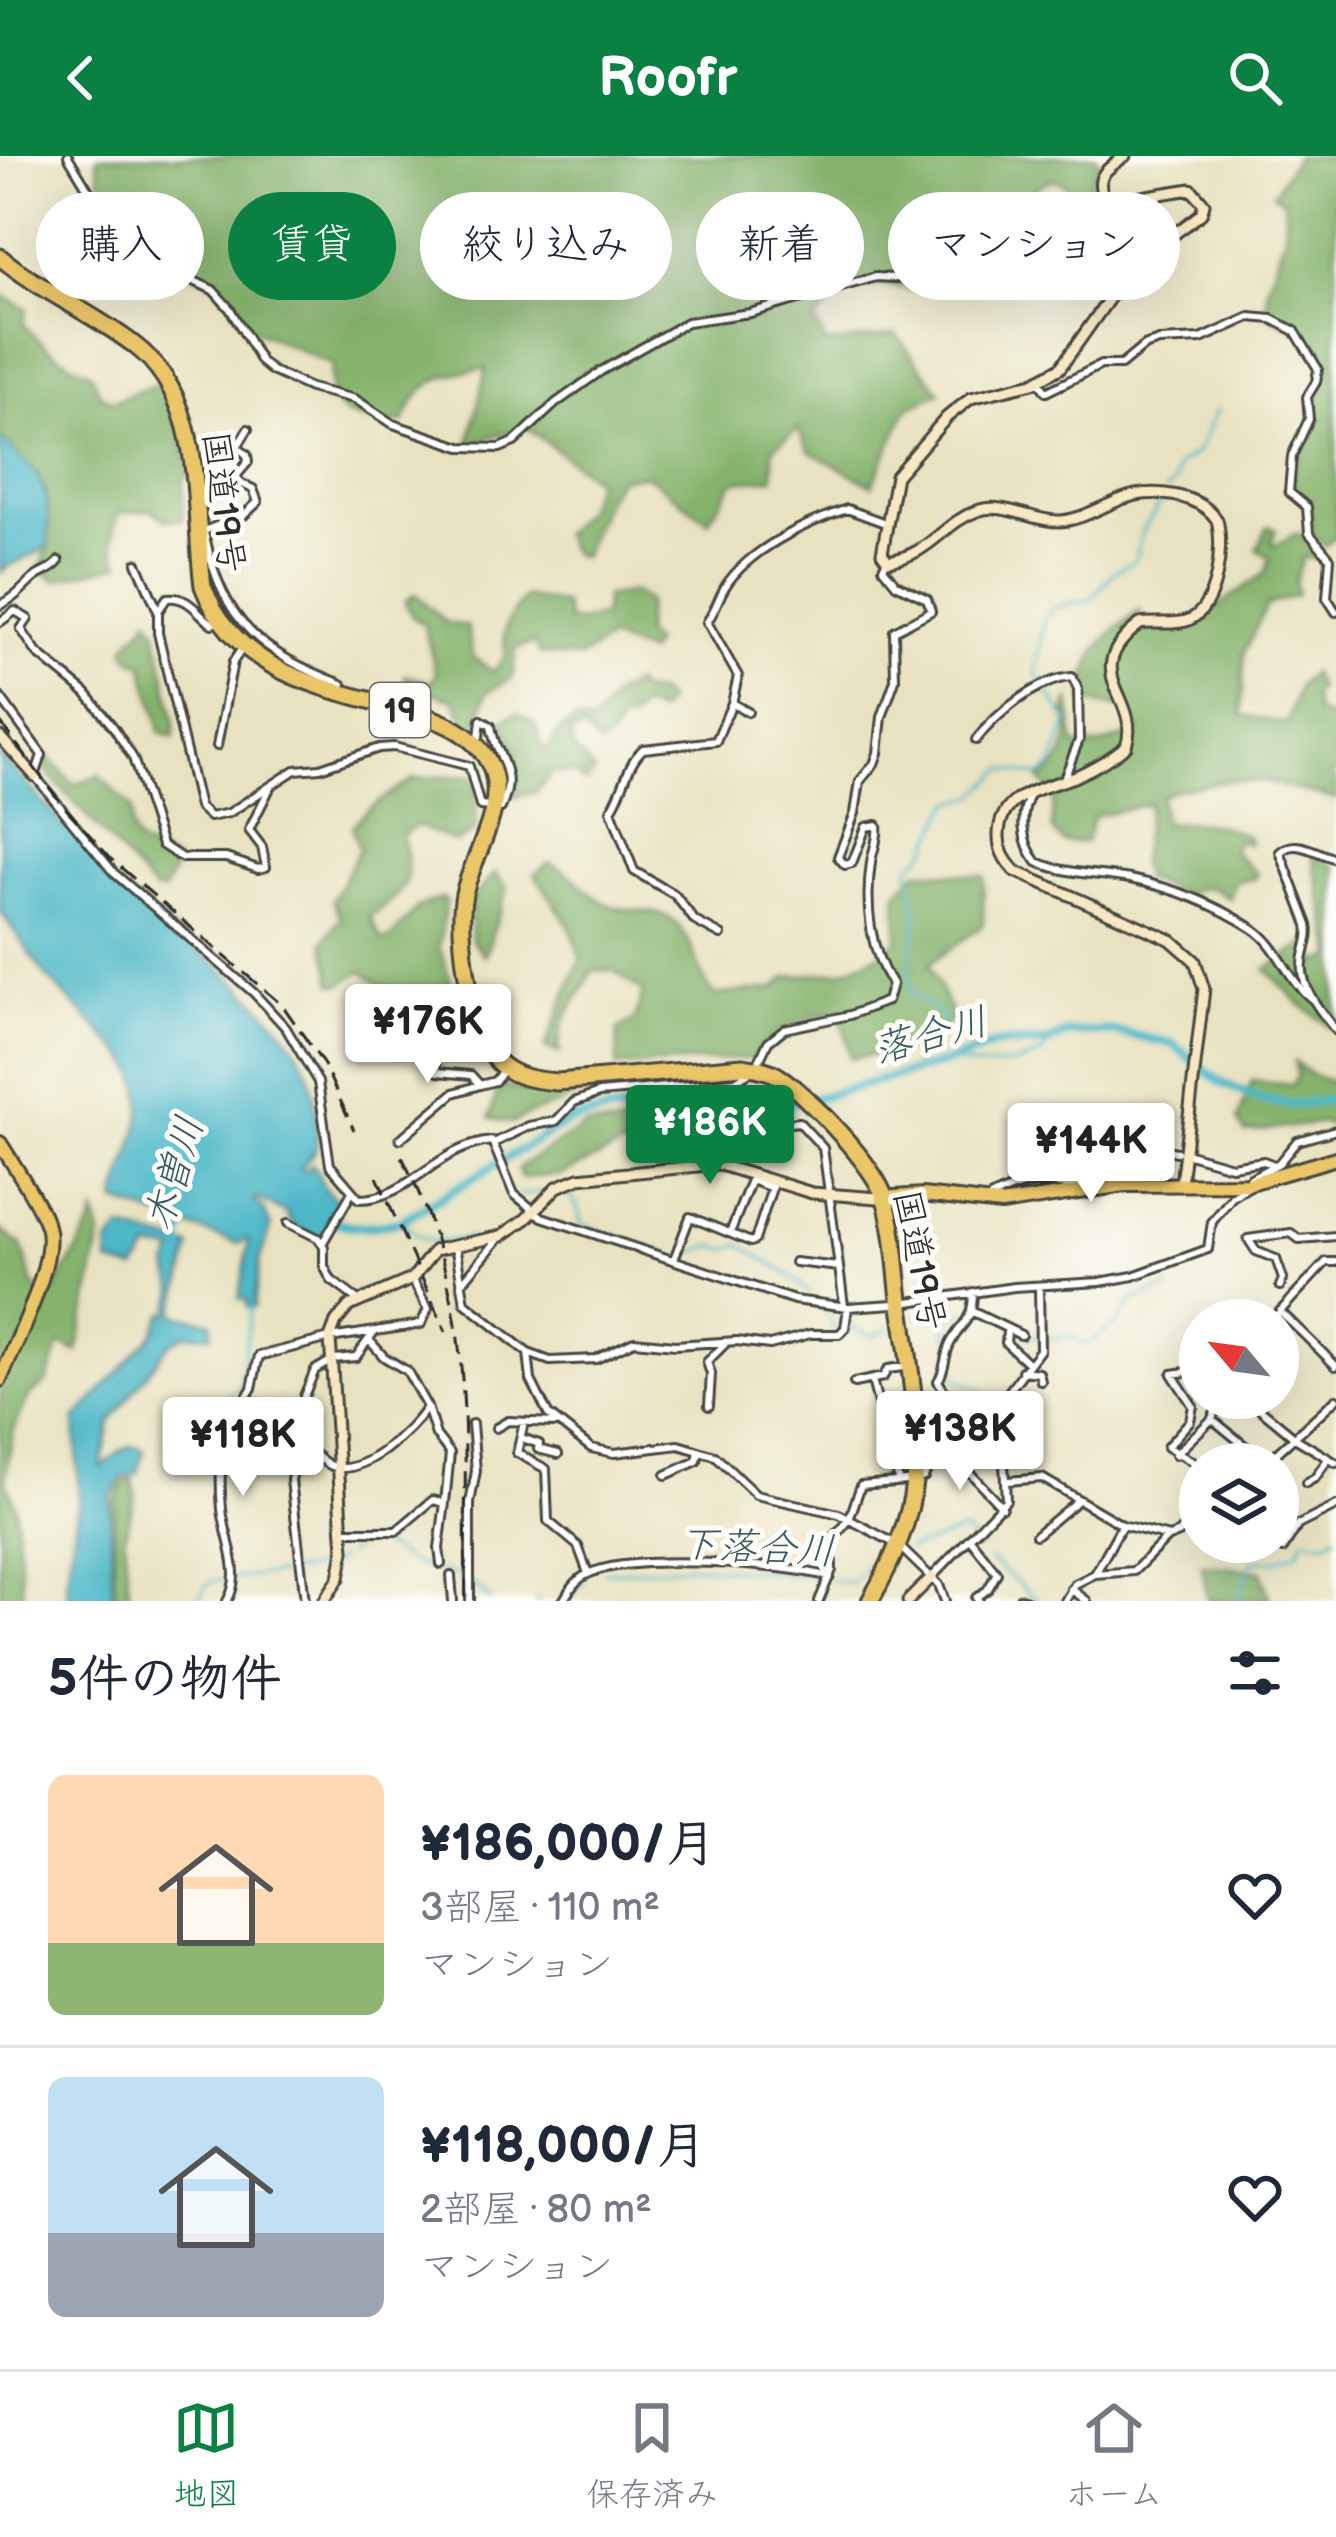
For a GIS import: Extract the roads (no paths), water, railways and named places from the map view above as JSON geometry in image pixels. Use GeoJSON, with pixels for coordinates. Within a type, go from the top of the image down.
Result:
{"type":"FeatureCollection","features":[{"type":"Feature","properties":{"kind":"highway","name":"国道19号"},"geometry":{"type":"LineString","coordinates":[[0,257],[132,343],[167,380],[187,431],[203,586],[221,621],[243,647],[285,674],[434,720],[464,734],[491,766],[492,808],[461,912],[464,952],[482,1034],[488,1049],[505,1067],[531,1080],[557,1082],[747,1070],[785,1088],[860,1156],[882,1198],[916,1429],[894,1543],[866,1601]]}},
{"type":"Feature","properties":{"kind":"highway","name":"国道19号"},"geometry":{"type":"LineString","coordinates":[[897,1304],[909,1426],[906,1481]]}},
{"type":"Feature","properties":{"kind":"main road"},"geometry":{"type":"LineString","coordinates":[[0,1143],[47,1224],[48,1244],[26,1323],[0,1380]]}},
{"type":"Feature","properties":{"kind":"main road"},"geometry":{"type":"LineString","coordinates":[[882,1198],[922,1195],[985,1204],[1124,1185],[1249,1184],[1336,1158]]}},
{"type":"Feature","properties":{"kind":"street"},"geometry":{"type":"LineString","coordinates":[[68,156],[118,239],[140,255],[213,290],[272,371],[310,388],[356,399],[393,424],[461,447],[500,448],[514,442],[601,371],[687,322],[750,313],[888,278]]}},
{"type":"Feature","properties":{"kind":"street"},"geometry":{"type":"LineString","coordinates":[[1102,192],[1102,175],[1125,156]]}},
{"type":"Feature","properties":{"kind":"street"},"geometry":{"type":"LineString","coordinates":[[1173,192],[1191,189],[1204,204],[1198,218],[1180,230]]}},
{"type":"Feature","properties":{"kind":"street"},"geometry":{"type":"LineString","coordinates":[[887,560],[882,554],[885,523],[902,465],[952,411],[971,398],[1038,381],[1068,360],[1108,300]]}},
{"type":"Feature","properties":{"kind":"street"},"geometry":{"type":"LineString","coordinates":[[1038,381],[1046,392],[1054,391],[1069,378],[1101,365],[1127,362],[1144,346],[1169,338],[1201,339],[1250,317],[1272,320],[1295,332],[1318,369],[1307,397],[1309,419],[1292,456],[1289,492],[1307,507],[1309,533],[1328,553],[1327,598],[1336,612]]}},
{"type":"Feature","properties":{"kind":"street"},"geometry":{"type":"LineString","coordinates":[[248,429],[238,447],[248,462],[237,475],[238,482],[253,489],[258,502],[244,515],[200,533],[216,584],[278,657],[342,684],[342,693]]}},
{"type":"Feature","properties":{"kind":"street"},"geometry":{"type":"LineString","coordinates":[[496,1145],[529,1126],[556,1121],[574,1102],[599,1093],[735,1081],[784,1029],[877,1007],[887,1000],[892,990],[873,946],[869,876],[877,825],[866,827],[852,863],[845,865],[838,857],[855,813],[860,781],[876,760],[882,717],[895,680],[895,631],[928,615],[932,607],[927,599],[890,580],[883,568],[887,560],[918,552],[982,509],[1064,520],[1125,497],[1173,497],[1201,503],[1217,521],[1220,540],[1209,599],[1190,619],[1139,624],[1121,640],[1112,656],[1110,675],[1129,728],[1128,742],[1101,763],[1009,805],[1001,819],[999,841],[1006,862],[1022,876],[1122,917],[1182,948],[1195,962],[1203,980],[1201,1025],[1181,1184]]}},
{"type":"Feature","properties":{"kind":"street"},"geometry":{"type":"LineString","coordinates":[[721,935],[695,920],[675,895],[634,871],[626,841],[611,813],[637,754],[648,747],[713,743],[723,731],[738,676],[707,622],[726,585],[746,562],[847,508],[885,523]]}},
{"type":"Feature","properties":{"kind":"street"},"geometry":{"type":"LineString","coordinates":[[0,605],[17,597],[59,561]]}},
{"type":"Feature","properties":{"kind":"street"},"geometry":{"type":"LineString","coordinates":[[137,562],[158,611],[158,633],[199,808],[210,817],[221,817],[296,770],[325,767],[394,747],[471,764],[480,806],[501,808],[508,767],[494,744],[491,726],[481,720],[479,736]]}},
{"type":"Feature","properties":{"kind":"street"},"geometry":{"type":"LineString","coordinates":[[158,611],[172,597],[192,604],[212,624],[221,621]]}},
{"type":"Feature","properties":{"kind":"street"},"geometry":{"type":"LineString","coordinates":[[0,622],[15,611],[25,614],[28,619],[21,628],[37,653],[95,703],[133,758],[154,831],[171,853],[266,867],[262,847],[249,830],[268,790]]}},
{"type":"Feature","properties":{"kind":"street"},"geometry":{"type":"LineString","coordinates":[[218,746],[232,662],[243,647]]}},
{"type":"Feature","properties":{"kind":"street"},"geometry":{"type":"LineString","coordinates":[[976,740],[996,718],[1047,685],[1070,677],[1078,689],[1078,743],[1063,781]]}},
{"type":"Feature","properties":{"kind":"street"},"geometry":{"type":"LineString","coordinates":[[0,697],[42,755],[35,776]]}},
{"type":"Feature","properties":{"kind":"street"},"geometry":{"type":"LineString","coordinates":[[733,703],[748,712]]}},
{"type":"Feature","properties":{"kind":"street"},"geometry":{"type":"LineString","coordinates":[[0,737],[113,873],[254,993],[286,1028],[318,1082],[330,1165],[359,1199],[382,1199],[451,1151],[487,1141],[496,1145],[511,1186],[534,1212],[794,1300],[846,1306],[897,1304],[1133,1276],[1208,1249],[1212,1222],[1251,1177],[1274,1165],[1297,1141],[1336,1130]]}},
{"type":"Feature","properties":{"kind":"street"},"geometry":{"type":"LineString","coordinates":[[1030,793],[1024,807],[1024,840],[1037,862],[1083,876],[1125,878],[1208,903],[1263,935],[1288,974],[1336,1031]]}},
{"type":"Feature","properties":{"kind":"street"},"geometry":{"type":"LineString","coordinates":[[1312,999],[1302,968],[1308,925],[1280,852],[1300,845],[1336,859]]}},
{"type":"Feature","properties":{"kind":"street"},"geometry":{"type":"LineString","coordinates":[[473,994],[486,994],[498,1031],[460,1041],[437,1054],[434,1061],[438,1072],[466,1074],[480,1085]]}},
{"type":"Feature","properties":{"kind":"street"},"geometry":{"type":"LineString","coordinates":[[400,1138],[454,1094],[495,1081],[505,1067]]}},
{"type":"Feature","properties":{"kind":"street"},"geometry":{"type":"LineString","coordinates":[[454,1245],[470,1310],[527,1352],[550,1361],[592,1360],[634,1341],[770,1345],[843,1330],[846,1306],[823,1148],[799,1122],[698,1132]]}},
{"type":"Feature","properties":{"kind":"street"},"geometry":{"type":"LineString","coordinates":[[985,1204],[1000,1192],[1042,1183],[1063,1188],[1114,1176],[1154,1150],[1177,1152]]}},
{"type":"Feature","properties":{"kind":"street"},"geometry":{"type":"LineString","coordinates":[[1189,1154],[1239,1167],[1264,1160],[1274,1165]]}},
{"type":"Feature","properties":{"kind":"street"},"geometry":{"type":"LineString","coordinates":[[1034,1160],[1045,1165],[1042,1183]]}},
{"type":"Feature","properties":{"kind":"street"},"geometry":{"type":"LineString","coordinates":[[461,1284],[501,1236],[534,1212],[557,1187],[579,1178],[704,1164],[740,1169],[794,1189],[830,1196],[882,1198]]}},
{"type":"Feature","properties":{"kind":"street"},"geometry":{"type":"LineString","coordinates":[[674,1259],[690,1217],[730,1233],[754,1240],[772,1188],[751,1180],[730,1233]]}},
{"type":"Feature","properties":{"kind":"street"},"geometry":{"type":"LineString","coordinates":[[352,1192],[322,1244],[331,1280],[358,1300]]}},
{"type":"Feature","properties":{"kind":"street"},"geometry":{"type":"LineString","coordinates":[[288,1223],[322,1244]]}},
{"type":"Feature","properties":{"kind":"street"},"geometry":{"type":"LineString","coordinates":[[1280,1286],[1283,1280],[1276,1259],[1256,1251],[1249,1240],[1291,1233],[1299,1239],[1336,1236]]}},
{"type":"Feature","properties":{"kind":"street"},"geometry":{"type":"LineString","coordinates":[[324,1601],[340,1578],[344,1556],[329,1360],[330,1338],[342,1313],[358,1300],[412,1279],[428,1255],[501,1236]]}},
{"type":"Feature","properties":{"kind":"street"},"geometry":{"type":"LineString","coordinates":[[794,1262],[839,1267]]}},
{"type":"Feature","properties":{"kind":"street"},"geometry":{"type":"LineString","coordinates":[[1291,1299],[1326,1262],[1336,1262]]}},
{"type":"Feature","properties":{"kind":"street"},"geometry":{"type":"LineString","coordinates":[[202,1442],[224,1424],[252,1388],[260,1356],[330,1338],[372,1336],[421,1324],[428,1309],[412,1279]]}},
{"type":"Feature","properties":{"kind":"street"},"geometry":{"type":"LineString","coordinates":[[908,1601],[1008,1495],[1001,1408],[1040,1350],[1040,1286]]}},
{"type":"Feature","properties":{"kind":"street"},"geometry":{"type":"LineString","coordinates":[[819,1601],[829,1580],[830,1546],[849,1520],[861,1485],[924,1477],[947,1405],[938,1381],[949,1346],[973,1312],[974,1292]]}},
{"type":"Feature","properties":{"kind":"street"},"geometry":{"type":"LineString","coordinates":[[973,1312],[1021,1335]]}},
{"type":"Feature","properties":{"kind":"street"},"geometry":{"type":"LineString","coordinates":[[1299,1330],[1336,1366]]}},
{"type":"Feature","properties":{"kind":"street"},"geometry":{"type":"LineString","coordinates":[[1007,1331],[1006,1342],[1025,1367],[1040,1373],[1041,1381]]}},
{"type":"Feature","properties":{"kind":"street"},"geometry":{"type":"LineString","coordinates":[[305,1601],[291,1480],[308,1382],[329,1360],[356,1357],[372,1336]]}},
{"type":"Feature","properties":{"kind":"street"},"geometry":{"type":"LineString","coordinates":[[372,1336],[384,1357],[407,1371],[436,1436],[451,1457],[441,1564]]}},
{"type":"Feature","properties":{"kind":"street"},"geometry":{"type":"LineString","coordinates":[[710,1406],[706,1362],[727,1342]]}},
{"type":"Feature","properties":{"kind":"street"},"geometry":{"type":"LineString","coordinates":[[527,1352],[540,1400],[559,1424],[591,1448],[606,1453],[666,1445],[715,1456],[756,1495],[787,1499],[849,1520],[894,1543],[932,1577],[945,1601]]}},
{"type":"Feature","properties":{"kind":"street"},"geometry":{"type":"LineString","coordinates":[[854,1383],[903,1367]]}},
{"type":"Feature","properties":{"kind":"street"},"geometry":{"type":"LineString","coordinates":[[872,1380],[881,1413],[893,1427],[906,1481]]}},
{"type":"Feature","properties":{"kind":"street"},"geometry":{"type":"LineString","coordinates":[[1289,1443],[1336,1399]]}},
{"type":"Feature","properties":{"kind":"street"},"geometry":{"type":"LineString","coordinates":[[298,1447],[312,1450],[332,1466],[356,1466],[404,1435],[427,1407]]}},
{"type":"Feature","properties":{"kind":"street"},"geometry":{"type":"LineString","coordinates":[[1326,1410],[1336,1413]]}},
{"type":"Feature","properties":{"kind":"street"},"geometry":{"type":"LineString","coordinates":[[1179,1457],[1167,1448],[1168,1442],[1190,1419]]}},
{"type":"Feature","properties":{"kind":"street"},"geometry":{"type":"LineString","coordinates":[[1175,1455],[1212,1419],[1241,1443]]}},
{"type":"Feature","properties":{"kind":"street"},"geometry":{"type":"LineString","coordinates":[[1273,1419],[1332,1461],[1306,1483]]}},
{"type":"Feature","properties":{"kind":"street"},"geometry":{"type":"LineString","coordinates":[[496,1428],[508,1421],[559,1424]]}},
{"type":"Feature","properties":{"kind":"street"},"geometry":{"type":"LineString","coordinates":[[524,1422],[518,1454],[548,1472],[548,1521],[578,1546],[588,1574]]}},
{"type":"Feature","properties":{"kind":"street"},"geometry":{"type":"LineString","coordinates":[[224,1424],[222,1510],[235,1578],[227,1601]]}},
{"type":"Feature","properties":{"kind":"street"},"geometry":{"type":"LineString","coordinates":[[470,1601],[470,1503],[476,1471],[472,1424]]}},
{"type":"Feature","properties":{"kind":"street"},"geometry":{"type":"LineString","coordinates":[[522,1438],[558,1454]]}},
{"type":"Feature","properties":{"kind":"street"},"geometry":{"type":"LineString","coordinates":[[895,1447],[932,1446],[958,1460],[1001,1507]]}},
{"type":"Feature","properties":{"kind":"street"},"geometry":{"type":"LineString","coordinates":[[666,1475],[697,1461],[700,1450]]}},
{"type":"Feature","properties":{"kind":"street"},"geometry":{"type":"LineString","coordinates":[[1007,1481],[1042,1478],[1122,1525],[1169,1537]]}},
{"type":"Feature","properties":{"kind":"street"},"geometry":{"type":"LineString","coordinates":[[343,1531],[396,1531],[433,1500],[445,1503]]}},
{"type":"Feature","properties":{"kind":"street"},"geometry":{"type":"LineString","coordinates":[[1036,1535],[1078,1500]]}},
{"type":"Feature","properties":{"kind":"street"},"geometry":{"type":"LineString","coordinates":[[1299,1524],[1336,1506]]}},
{"type":"Feature","properties":{"kind":"street"},"geometry":{"type":"LineString","coordinates":[[1095,1574],[1122,1525]]}},
{"type":"Feature","properties":{"kind":"street"},"geometry":{"type":"LineString","coordinates":[[1065,1601],[1071,1589],[1095,1574],[1134,1570],[1179,1532]]}},
{"type":"Feature","properties":{"kind":"street"},"geometry":{"type":"LineString","coordinates":[[972,1538],[998,1574],[976,1598],[979,1601]]}},
{"type":"Feature","properties":{"kind":"street"},"geometry":{"type":"LineString","coordinates":[[563,1601],[588,1574],[610,1567],[694,1563],[829,1580]]}},
{"type":"Feature","properties":{"kind":"street"},"geometry":{"type":"LineString","coordinates":[[452,1576],[453,1601]]}},
{"type":"Feature","properties":{"kind":"street"},"geometry":{"type":"LineString","coordinates":[[1071,1589],[1087,1601]]}},
{"type":"Feature","properties":{"kind":"water"},"geometry":{"type":"Polygon","coordinates":[[[0,438],[42,484],[49,526],[48,546],[0,573],[0,438]]]}},
{"type":"Feature","properties":{"kind":"water"},"geometry":{"type":"Polygon","coordinates":[[[0,754],[96,861],[105,879],[248,993],[294,1045],[307,1069],[317,1142],[300,1169],[305,1171],[313,1164],[325,1189],[342,1205],[322,1240],[290,1222],[288,1214],[255,1198],[271,1227],[260,1259],[254,1307],[239,1299],[249,1243],[245,1238],[240,1244],[116,1202],[138,1128],[141,1092],[125,1056],[45,975],[0,911],[0,754]]]}},
{"type":"Feature","properties":{"kind":"water"},"geometry":{"type":"Polygon","coordinates":[[[122,1229],[191,1247],[174,1314],[212,1322],[211,1335],[186,1334],[169,1344],[110,1423],[101,1467],[130,1447],[144,1450],[138,1473],[122,1478],[110,1499],[113,1601],[69,1601],[66,1584],[79,1498],[75,1420],[153,1334],[163,1313],[169,1313],[175,1291],[168,1265],[175,1251],[149,1249],[136,1270],[109,1263],[108,1244],[122,1229]]]}},
{"type":"Feature","properties":{"kind":"waterway"},"geometry":{"type":"LineString","coordinates":[[1167,490],[1175,482],[1177,466],[1197,452],[1217,409]]}},
{"type":"Feature","properties":{"kind":"waterway"},"geometry":{"type":"LineString","coordinates":[[913,1071],[918,1051],[935,1040],[944,1017],[910,992],[909,964],[917,920],[909,869],[927,849],[951,802],[974,797],[1004,769],[1040,776],[1052,767],[1068,722],[1036,673],[1044,621],[1052,608],[1092,599],[1115,571],[1135,561],[1142,532],[1163,499]]}},
{"type":"Feature","properties":{"kind":"waterway","name":"落合川"},"geometry":{"type":"LineString","coordinates":[[330,1220],[366,1226],[401,1221],[571,1120],[611,1112],[800,1102],[997,1044],[1047,1043],[1067,1033],[1117,1032],[1173,1044],[1220,1082],[1261,1100],[1293,1105],[1336,1100]]}},
{"type":"Feature","properties":{"kind":"waterway"},"geometry":{"type":"LineString","coordinates":[[952,1061],[986,1067],[1009,1065],[1042,1054],[1047,1043]]}},
{"type":"Feature","properties":{"kind":"waterway"},"geometry":{"type":"LineString","coordinates":[[521,1195],[542,1192]]}},
{"type":"Feature","properties":{"kind":"waterway"},"geometry":{"type":"LineString","coordinates":[[564,1192],[576,1205],[581,1224],[672,1255]]}},
{"type":"Feature","properties":{"kind":"waterway","name":"木曽川"},"geometry":{"type":"LineString","coordinates":[[180,1251],[189,1215]]}},
{"type":"Feature","properties":{"kind":"waterway"},"geometry":{"type":"LineString","coordinates":[[401,1221],[433,1241],[471,1238]]}},
{"type":"Feature","properties":{"kind":"waterway"},"geometry":{"type":"LineString","coordinates":[[683,1257],[713,1245],[727,1250],[740,1244],[810,1293]]}},
{"type":"Feature","properties":{"kind":"waterway"},"geometry":{"type":"LineString","coordinates":[[1025,1334],[1051,1339],[1070,1336],[1085,1345],[1115,1325],[1132,1302],[1169,1287]]}},
{"type":"Feature","properties":{"kind":"waterway"},"geometry":{"type":"LineString","coordinates":[[171,1456],[240,1386],[251,1304]]}},
{"type":"Feature","properties":{"kind":"waterway"},"geometry":{"type":"LineString","coordinates":[[820,1307],[838,1331]]}},
{"type":"Feature","properties":{"kind":"waterway"},"geometry":{"type":"LineString","coordinates":[[913,1316],[944,1319],[969,1311]]}},
{"type":"Feature","properties":{"kind":"waterway"},"geometry":{"type":"LineString","coordinates":[[944,1319],[949,1339]]}},
{"type":"Feature","properties":{"kind":"waterway"},"geometry":{"type":"LineString","coordinates":[[847,1330],[856,1328],[871,1336],[889,1328]]}},
{"type":"Feature","properties":{"kind":"waterway"},"geometry":{"type":"LineString","coordinates":[[948,1367],[950,1351]]}},
{"type":"Feature","properties":{"kind":"waterway"},"geometry":{"type":"LineString","coordinates":[[950,1374],[983,1392],[976,1412],[982,1431]]}},
{"type":"Feature","properties":{"kind":"waterway","name":"下落合川"},"geometry":{"type":"LineString","coordinates":[[908,1549],[964,1531],[981,1548]]}},
{"type":"Feature","properties":{"kind":"waterway","name":"下落合川"},"geometry":{"type":"LineString","coordinates":[[1237,1601],[1252,1561],[1274,1561],[1298,1552],[1304,1539],[1326,1542],[1336,1536]]}},
{"type":"Feature","properties":{"kind":"waterway"},"geometry":{"type":"LineString","coordinates":[[347,1554],[366,1540],[373,1541],[411,1562],[462,1578],[491,1601]]}},
{"type":"Feature","properties":{"kind":"waterway","name":"下落合川"},"geometry":{"type":"LineString","coordinates":[[830,1580],[852,1583],[876,1558]]}},
{"type":"Feature","properties":{"kind":"waterway"},"geometry":{"type":"LineString","coordinates":[[198,1601],[212,1581],[305,1570],[339,1560]]}},
{"type":"Feature","properties":{"kind":"waterway","name":"下落合川"},"geometry":{"type":"LineString","coordinates":[[990,1560],[1039,1601]]}},
{"type":"Feature","properties":{"kind":"waterway","name":"下落合川"},"geometry":{"type":"LineString","coordinates":[[604,1572],[693,1566],[809,1575]]}},
{"type":"Feature","properties":{"kind":"waterway","name":"下落合川"},"geometry":{"type":"LineString","coordinates":[[567,1601],[584,1580]]}},
{"type":"Feature","properties":{"kind":"waterway","name":"下落合川"},"geometry":{"type":"LineString","coordinates":[[535,1601],[540,1601]]}},
{"type":"Feature","properties":{"kind":"railway"},"geometry":{"type":"LineString","coordinates":[[0,722],[60,802],[112,860],[283,1006],[324,1065],[354,1130]]}},
{"type":"Feature","properties":{"kind":"railway"},"geometry":{"type":"LineString","coordinates":[[402,1157],[427,1214],[455,1322],[465,1429],[466,1601]]}},
{"type":"Feature","properties":{"kind":"railway"},"geometry":{"type":"LineString","coordinates":[[377,1177],[446,1332]]}}]}
